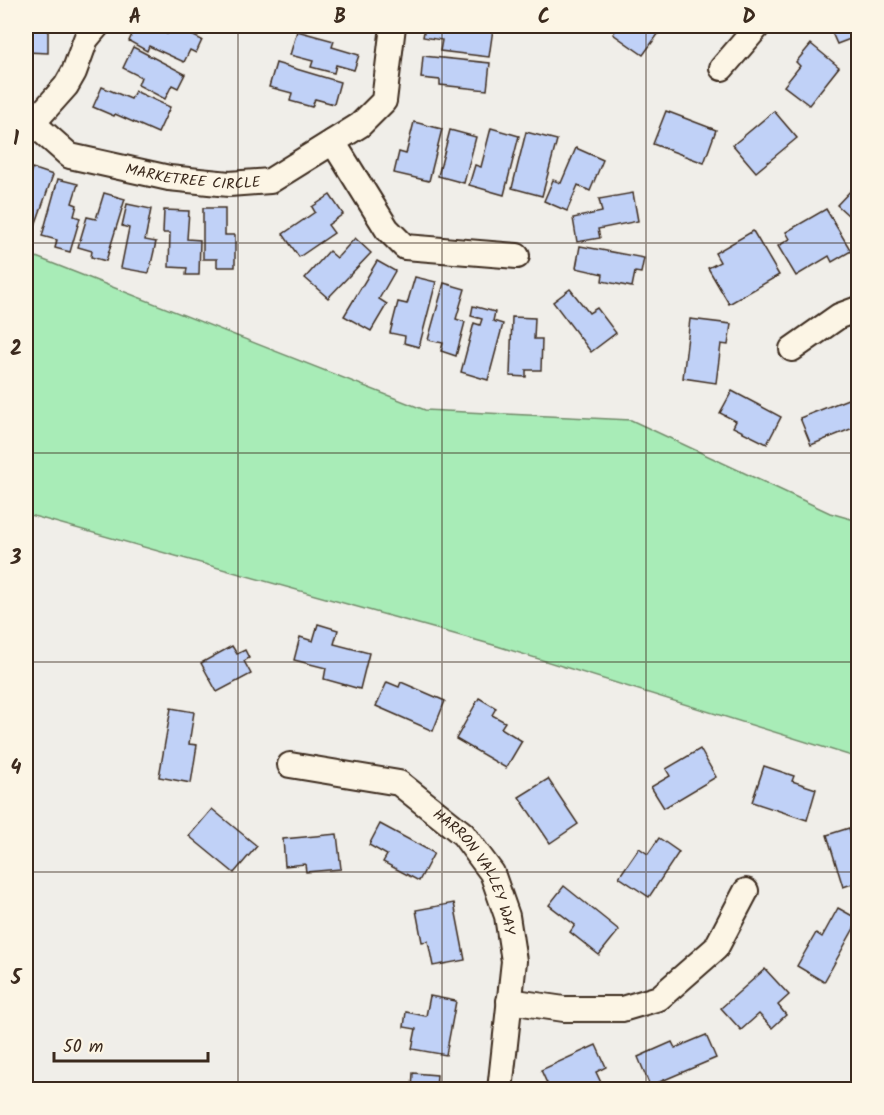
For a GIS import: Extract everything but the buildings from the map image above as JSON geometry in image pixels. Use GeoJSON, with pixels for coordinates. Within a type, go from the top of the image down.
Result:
{"type":"FeatureCollection","features":[{"type":"Feature","properties":{"kind":"street","name":"MARKETREE CIRCLE"},"geometry":{"type":"LineString","coordinates":[[29,120],[69,156],[169,178],[229,184],[270,181],[360,125],[384,101],[393,26]]}},
{"type":"Feature","properties":{"kind":"street"},"geometry":{"type":"LineString","coordinates":[[722,68],[758,26]]}},
{"type":"Feature","properties":{"kind":"street"},"geometry":{"type":"LineString","coordinates":[[29,120],[66,86],[74,72],[89,30]]}},
{"type":"Feature","properties":{"kind":"street"},"geometry":{"type":"LineString","coordinates":[[333,142],[387,229],[405,247],[517,256]]}},
{"type":"Feature","properties":{"kind":"street"},"geometry":{"type":"LineString","coordinates":[[792,349],[839,316],[858,309]]}},
{"type":"Feature","properties":{"kind":"street","name":"HARRON VALLEY WAY"},"geometry":{"type":"LineString","coordinates":[[290,765],[399,783],[463,834],[492,873],[507,916],[514,961],[500,1089]]}},
{"type":"Feature","properties":{"kind":"street"},"geometry":{"type":"LineString","coordinates":[[509,1001],[564,1009],[622,1009],[658,998],[716,948],[746,891]]}},
{"type":"Feature","properties":{"kind":"green space"},"geometry":{"type":"Polygon","coordinates":[[[26,253],[425,410],[631,420],[830,513],[858,521],[858,758],[497,646],[26,514],[26,253]]]}}]}
